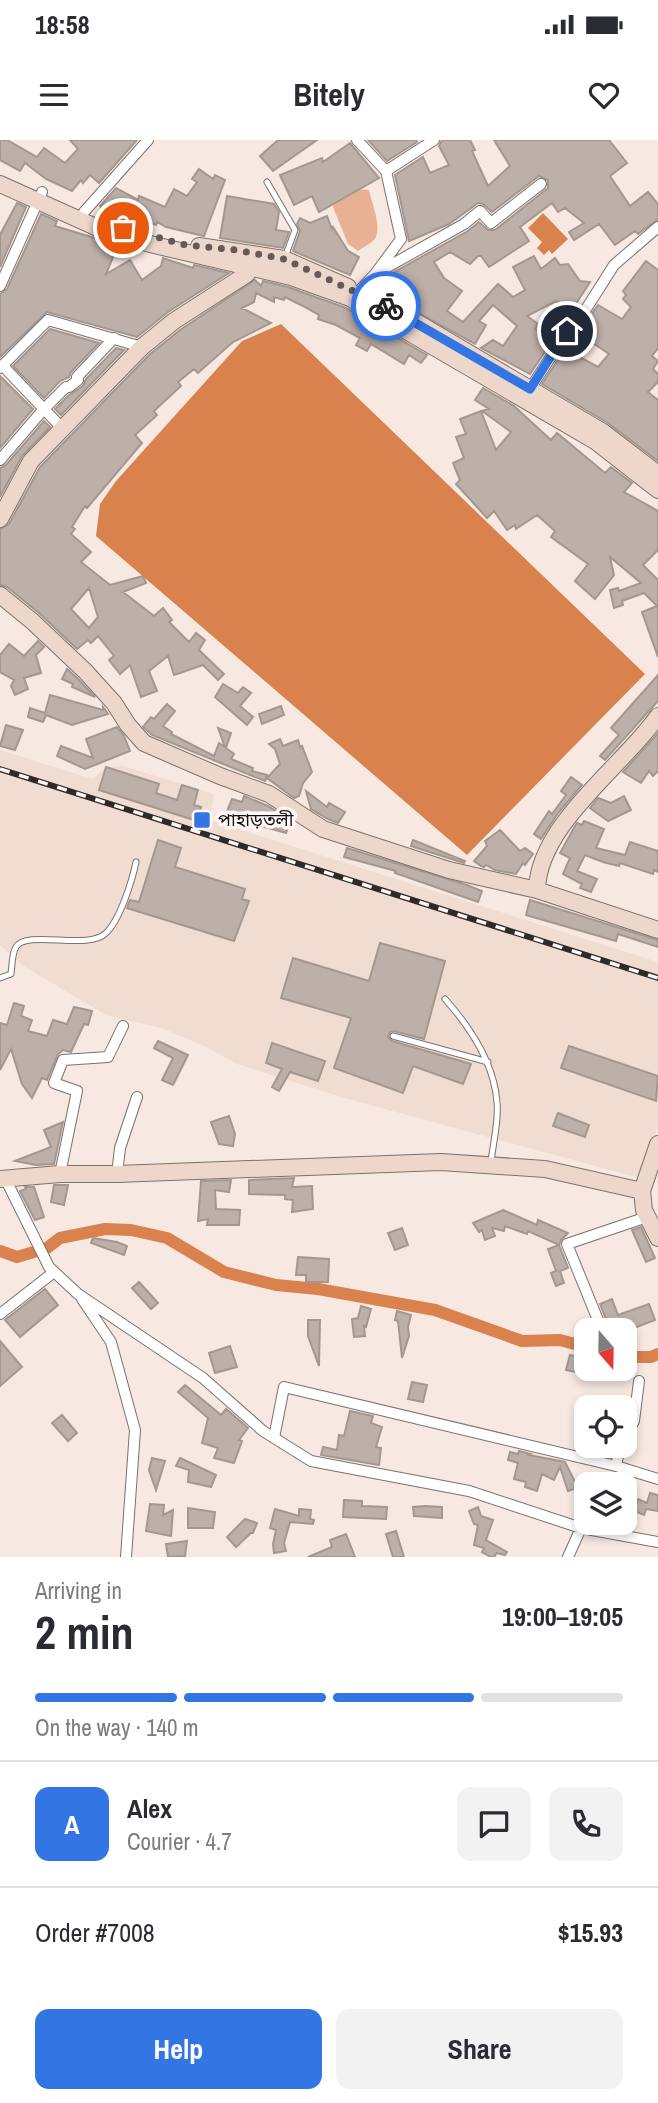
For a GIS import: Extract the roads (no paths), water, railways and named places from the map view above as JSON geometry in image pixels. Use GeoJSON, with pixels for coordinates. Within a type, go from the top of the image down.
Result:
{"type":"FeatureCollection","features":[{"type":"Feature","properties":{"kind":"main road"},"geometry":{"type":"LineString","coordinates":[[0,174],[100,229],[150,244],[249,259],[284,259],[358,292],[411,318],[603,432],[658,474]]}},
{"type":"Feature","properties":{"kind":"main road"},"geometry":{"type":"LineString","coordinates":[[0,184],[40,196],[123,228],[249,259],[350,298],[595,441],[658,490]]}},
{"type":"Feature","properties":{"kind":"main road"},"geometry":{"type":"LineString","coordinates":[[2,509],[31,461],[142,347],[174,321],[247,274],[249,259]]}},
{"type":"Feature","properties":{"kind":"main road"},"geometry":{"type":"LineString","coordinates":[[0,595],[85,671],[114,703],[144,743],[270,794],[323,829],[449,870],[537,890],[658,930]]}},
{"type":"Feature","properties":{"kind":"main road"},"geometry":{"type":"LineString","coordinates":[[537,890],[537,880],[561,827],[658,716]]}},
{"type":"Feature","properties":{"kind":"main road"},"geometry":{"type":"LineString","coordinates":[[658,1144],[642,1191],[644,1210],[658,1238]]}},
{"type":"Feature","properties":{"kind":"main road"},"geometry":{"type":"LineString","coordinates":[[3,1179],[60,1174],[441,1162],[545,1169],[642,1191]]}},
{"type":"Feature","properties":{"kind":"street"},"geometry":{"type":"LineString","coordinates":[[84,212],[148,140]]}},
{"type":"Feature","properties":{"kind":"street"},"geometry":{"type":"LineString","coordinates":[[356,140],[386,171],[401,239],[358,292]]}},
{"type":"Feature","properties":{"kind":"street"},"geometry":{"type":"LineString","coordinates":[[386,171],[434,140]]}},
{"type":"Feature","properties":{"kind":"street"},"geometry":{"type":"LineString","coordinates":[[375,274],[464,224],[480,211],[491,223],[541,184]]}},
{"type":"Feature","properties":{"kind":"street"},"geometry":{"type":"LineString","coordinates":[[0,286],[40,196]]}},
{"type":"Feature","properties":{"kind":"street"},"geometry":{"type":"LineString","coordinates":[[530,389],[614,265],[658,227]]}},
{"type":"Feature","properties":{"kind":"street"},"geometry":{"type":"LineString","coordinates":[[62,429],[1,366],[48,320],[142,347]]}},
{"type":"Feature","properties":{"kind":"street"},"geometry":{"type":"LineString","coordinates":[[0,460],[43,410],[66,387],[78,380],[77,377],[114,338]]}},
{"type":"Feature","properties":{"kind":"street"},"geometry":{"type":"LineString","coordinates":[[60,1174],[77,1091],[54,1083],[63,1060],[108,1057],[122,1026]]}},
{"type":"Feature","properties":{"kind":"street"},"geometry":{"type":"LineString","coordinates":[[117,1174],[120,1148],[137,1097]]}},
{"type":"Feature","properties":{"kind":"street"},"geometry":{"type":"LineString","coordinates":[[3,1179],[51,1269],[78,1294],[203,1378],[274,1438],[311,1461],[469,1491],[574,1526]]}},
{"type":"Feature","properties":{"kind":"street"},"geometry":{"type":"LineString","coordinates":[[597,1318],[566,1244],[648,1217]]}},
{"type":"Feature","properties":{"kind":"street"},"geometry":{"type":"LineString","coordinates":[[0,1314],[51,1269]]}},
{"type":"Feature","properties":{"kind":"street"},"geometry":{"type":"LineString","coordinates":[[78,1294],[111,1342],[135,1430],[126,1557]]}},
{"type":"Feature","properties":{"kind":"street"},"geometry":{"type":"LineString","coordinates":[[637,1397],[639,1381]]}},
{"type":"Feature","properties":{"kind":"street"},"geometry":{"type":"LineString","coordinates":[[274,1438],[284,1387],[616,1466],[658,1479]]}},
{"type":"Feature","properties":{"kind":"street"},"geometry":{"type":"LineString","coordinates":[[616,1466],[618,1458]]}},
{"type":"Feature","properties":{"kind":"street"},"geometry":{"type":"LineString","coordinates":[[568,1557],[578,1535]]}},
{"type":"Feature","properties":{"kind":"street"},"geometry":{"type":"LineString","coordinates":[[620,1535],[658,1542]]}},
{"type":"Feature","properties":{"kind":"lane"},"geometry":{"type":"LineString","coordinates":[[267,182],[295,230],[284,259]]}},
{"type":"Feature","properties":{"kind":"lane"},"geometry":{"type":"LineString","coordinates":[[0,978],[11,974],[15,948],[19,943],[34,940],[90,940],[106,934],[121,907],[136,863]]}},
{"type":"Feature","properties":{"kind":"lane"},"geometry":{"type":"LineString","coordinates":[[445,999],[488,1062],[497,1102],[491,1165]]}},
{"type":"Feature","properties":{"kind":"lane"},"geometry":{"type":"LineString","coordinates":[[393,1036],[488,1062]]}},
{"type":"Feature","properties":{"kind":"waterway"},"geometry":{"type":"LineString","coordinates":[[0,1251],[17,1257],[47,1248],[60,1238],[105,1229],[131,1230],[167,1238],[224,1272],[276,1285],[318,1289],[435,1310],[522,1341],[560,1340],[574,1344]]}},
{"type":"Feature","properties":{"kind":"waterway"},"geometry":{"type":"LineString","coordinates":[[637,1357],[658,1354]]}},
{"type":"Feature","properties":{"kind":"railway"},"geometry":{"type":"LineString","coordinates":[[0,769],[658,978]]}},
{"type":"Feature","properties":{"kind":"place","name":"পাহাড়তলী"},"geometry":{"type":"Point","coordinates":[202,820]}}]}
